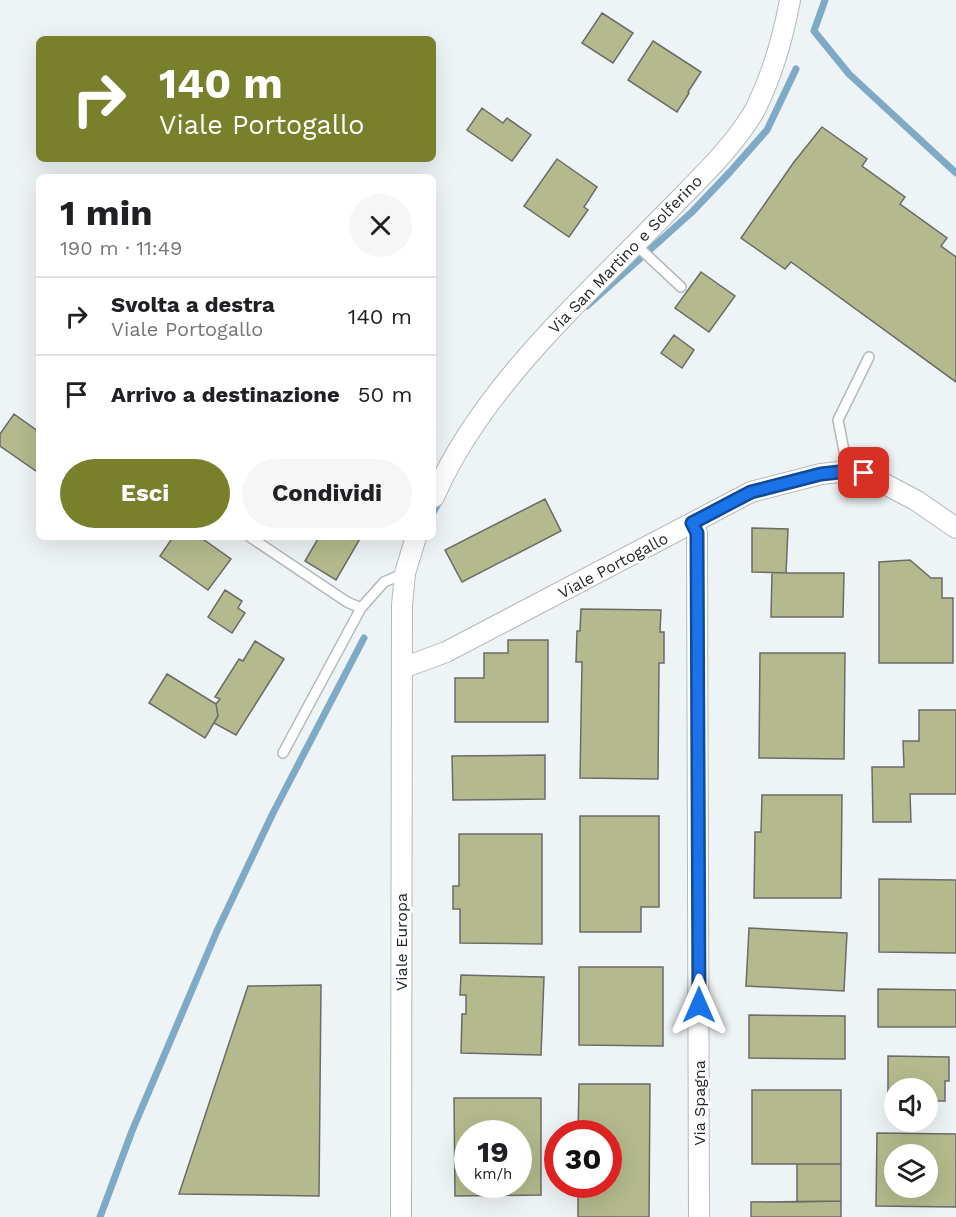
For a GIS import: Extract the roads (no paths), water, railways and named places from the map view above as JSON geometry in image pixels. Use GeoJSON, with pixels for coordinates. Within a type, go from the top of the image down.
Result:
{"type":"FeatureCollection","features":[{"type":"Feature","properties":{"kind":"street","name":"Via San Martino e Solferino"},"geometry":{"type":"LineString","coordinates":[[436,493],[456,452],[509,377],[547,333],[639,248],[732,144],[755,109],[781,46],[790,0]]}},
{"type":"Feature","properties":{"kind":"street","name":"Viale Portogallo"},"geometry":{"type":"LineString","coordinates":[[402,666],[408,666],[446,652],[751,492],[821,474],[848,471],[864,473],[917,501],[956,528]]}},
{"type":"Feature","properties":{"kind":"street","name":"Via Spagna"},"geometry":{"type":"LineString","coordinates":[[692,523],[697,533],[698,545],[699,1217]]}},
{"type":"Feature","properties":{"kind":"street"},"geometry":{"type":"LineString","coordinates":[[402,666],[402,605],[405,573],[415,540]]}},
{"type":"Feature","properties":{"kind":"street","name":"Viale Europa"},"geometry":{"type":"LineString","coordinates":[[401,1217],[402,666]]}},
{"type":"Feature","properties":{"kind":"lane"},"geometry":{"type":"LineString","coordinates":[[639,248],[681,287]]}},
{"type":"Feature","properties":{"kind":"lane"},"geometry":{"type":"LineString","coordinates":[[848,471],[838,420],[869,357]]}},
{"type":"Feature","properties":{"kind":"lane"},"geometry":{"type":"LineString","coordinates":[[254,540],[347,602],[361,608]]}},
{"type":"Feature","properties":{"kind":"lane"},"geometry":{"type":"LineString","coordinates":[[283,753],[361,608],[384,582],[405,573]]}},
{"type":"Feature","properties":{"kind":"waterway"},"geometry":{"type":"LineString","coordinates":[[825,0],[814,31],[849,74],[956,173]]}},
{"type":"Feature","properties":{"kind":"waterway"},"geometry":{"type":"LineString","coordinates":[[587,306],[692,212],[730,172],[767,130],[796,69]]}},
{"type":"Feature","properties":{"kind":"waterway"},"geometry":{"type":"LineString","coordinates":[[436,507],[441,498]]}},
{"type":"Feature","properties":{"kind":"waterway"},"geometry":{"type":"LineString","coordinates":[[100,1217],[132,1131],[217,931],[273,813],[364,638]]}}]}
